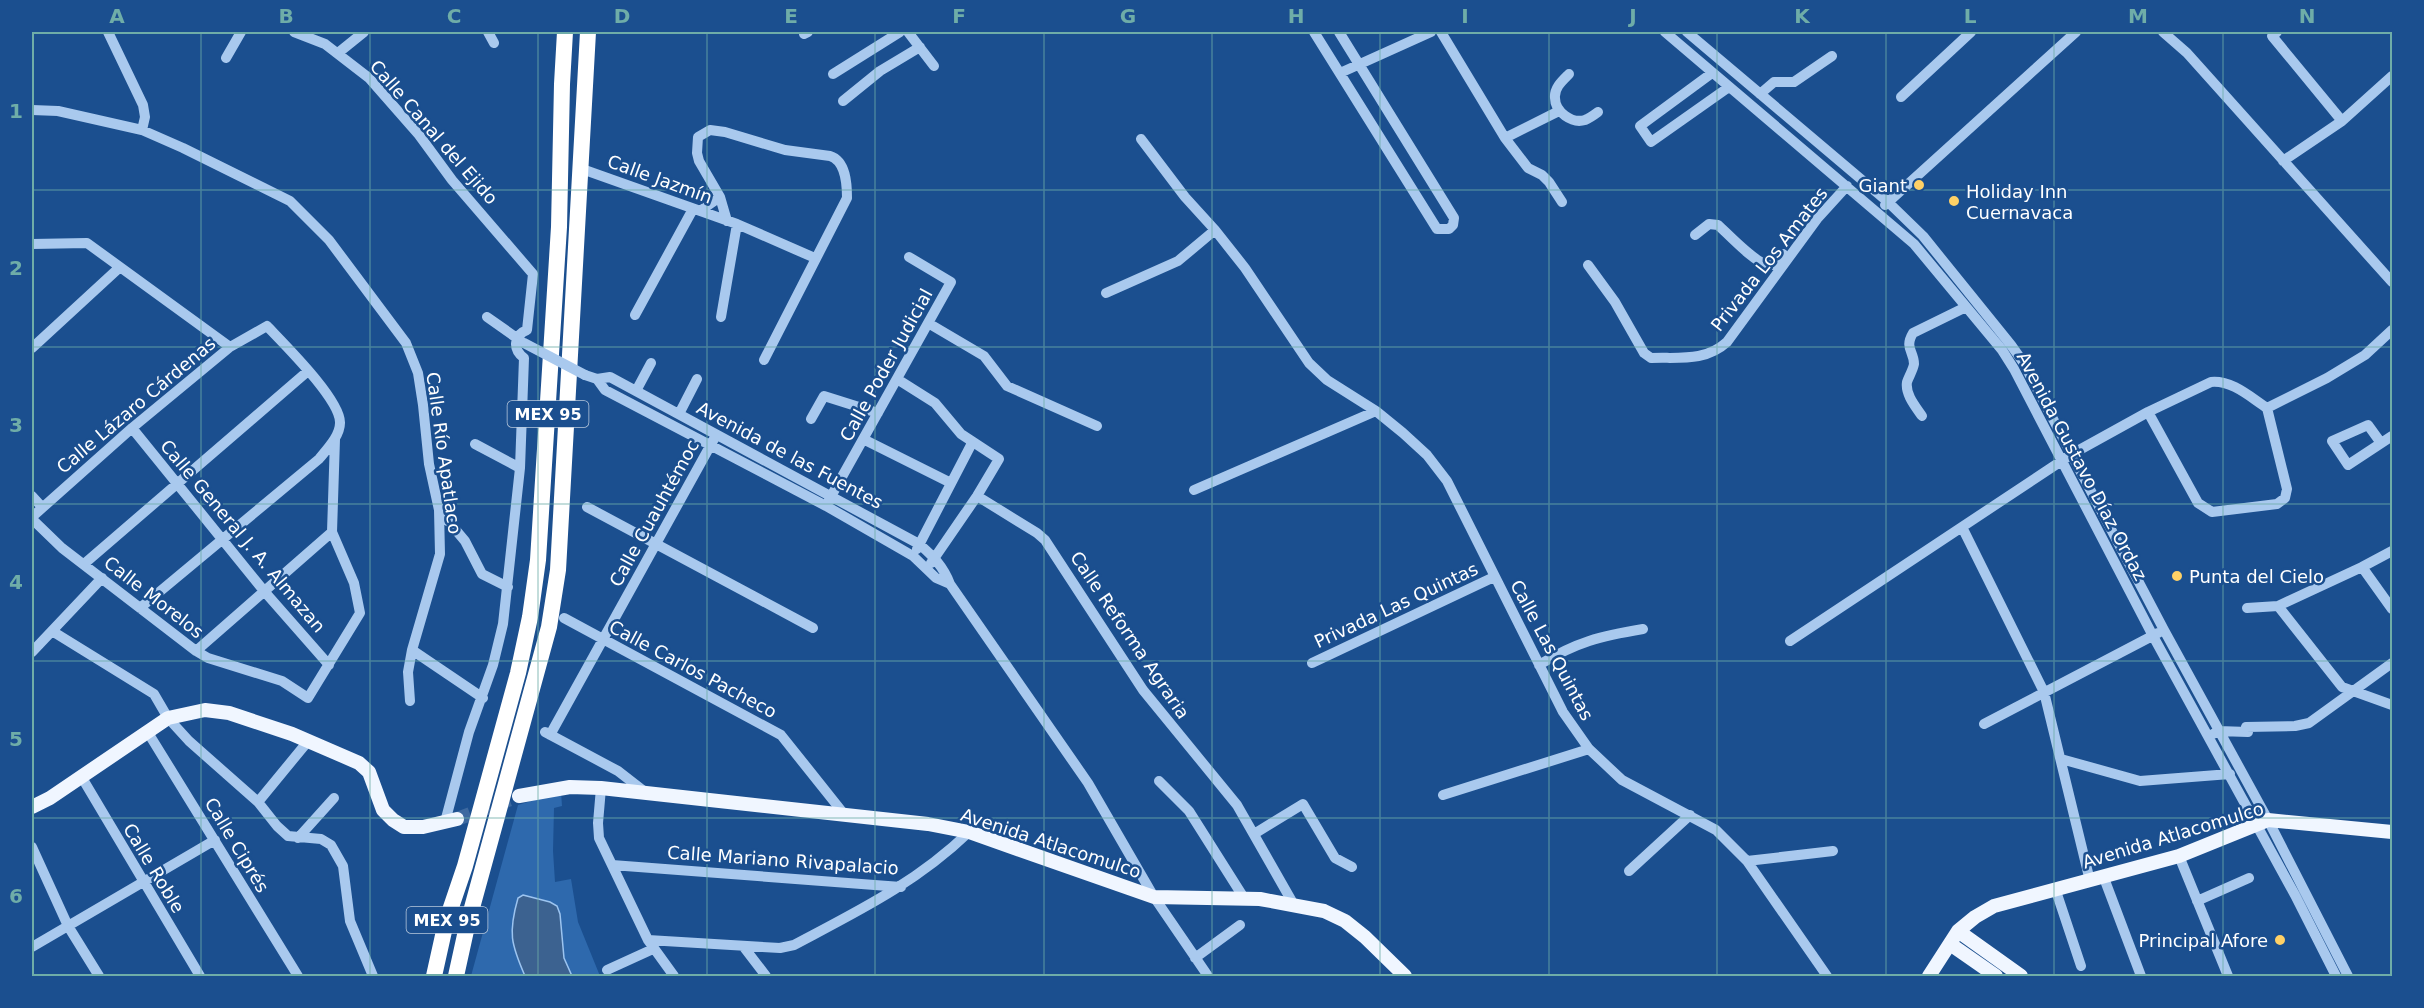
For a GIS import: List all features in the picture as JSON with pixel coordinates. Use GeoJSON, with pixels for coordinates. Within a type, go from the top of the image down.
{"type":"FeatureCollection","features":[{"type":"Feature","properties":{"kind":"highway","name":"MEX 95"},"geometry":{"type":"LineString","coordinates":[[434,976],[446,922],[465,866],[518,673],[530,617],[538,560],[559,227],[565,32]]}},
{"type":"Feature","properties":{"kind":"highway","name":"MEX 95"},"geometry":{"type":"LineString","coordinates":[[456,976],[467,926],[549,627],[558,570],[588,32]]}},
{"type":"Feature","properties":{"kind":"main road"},"geometry":{"type":"LineString","coordinates":[[32,807],[50,798],[168,718],[205,710],[229,713],[309,740],[359,762],[369,772],[383,810],[404,827],[423,827],[451,820]]}},
{"type":"Feature","properties":{"kind":"main road","name":"Avenida Atlacomulco"},"geometry":{"type":"LineString","coordinates":[[519,796],[570,787],[602,788],[928,824],[969,832],[1154,897],[1244,898],[1324,911],[1345,921],[1365,937],[1405,976]]}},
{"type":"Feature","properties":{"kind":"main road","name":"Avenida Atlacomulco"},"geometry":{"type":"LineString","coordinates":[[1929,976],[1958,932],[1994,906],[2179,856],[2262,822],[2392,832]]}},
{"type":"Feature","properties":{"kind":"main road"},"geometry":{"type":"LineString","coordinates":[[1958,932],[2021,976]]}},
{"type":"Feature","properties":{"kind":"main road"},"geometry":{"type":"LineString","coordinates":[[1950,944],[1996,976]]}},
{"type":"Feature","properties":{"kind":"street"},"geometry":{"type":"LineString","coordinates":[[108,32],[143,105],[145,117],[142,130]]}},
{"type":"Feature","properties":{"kind":"street"},"geometry":{"type":"LineString","coordinates":[[226,58],[242,32]]}},
{"type":"Feature","properties":{"kind":"street","name":"Calle Canal del Ejido"},"geometry":{"type":"LineString","coordinates":[[294,32],[325,44],[369,78],[533,274],[527,330],[520,333],[520,341]]}},
{"type":"Feature","properties":{"kind":"street"},"geometry":{"type":"LineString","coordinates":[[338,53],[364,32]]}},
{"type":"Feature","properties":{"kind":"street"},"geometry":{"type":"LineString","coordinates":[[488,32],[494,43]]}},
{"type":"Feature","properties":{"kind":"street"},"geometry":{"type":"LineString","coordinates":[[833,74],[900,32]]}},
{"type":"Feature","properties":{"kind":"street"},"geometry":{"type":"LineString","coordinates":[[908,32],[934,66]]}},
{"type":"Feature","properties":{"kind":"street"},"geometry":{"type":"LineString","coordinates":[[1314,32],[1437,229],[1449,229],[1453,225],[1454,218],[1339,32]]}},
{"type":"Feature","properties":{"kind":"street"},"geometry":{"type":"LineString","coordinates":[[1340,73],[1431,32]]}},
{"type":"Feature","properties":{"kind":"street"},"geometry":{"type":"LineString","coordinates":[[1441,32],[1505,138],[1528,168],[1549,182],[1562,202]]}},
{"type":"Feature","properties":{"kind":"street","name":"Avenida Gustavo Díaz Ordaz"},"geometry":{"type":"LineString","coordinates":[[1665,32],[1914,244],[2001,331],[2023,362],[2153,636],[2207,736],[2262,822],[2348,976]]}},
{"type":"Feature","properties":{"kind":"street","name":"Avenida Gustavo Díaz Ordaz"},"geometry":{"type":"LineString","coordinates":[[1686,32],[1888,202],[1923,236],[1966,307],[2002,350],[2067,457],[2164,630],[2218,732],[2336,976]]}},
{"type":"Feature","properties":{"kind":"street"},"geometry":{"type":"LineString","coordinates":[[1901,97],[1971,32]]}},
{"type":"Feature","properties":{"kind":"street"},"geometry":{"type":"LineString","coordinates":[[1878,212],[2076,32]]}},
{"type":"Feature","properties":{"kind":"street"},"geometry":{"type":"LineString","coordinates":[[2163,32],[2187,53],[2392,282]]}},
{"type":"Feature","properties":{"kind":"street"},"geometry":{"type":"LineString","coordinates":[[2277,32],[2272,36],[2342,121]]}},
{"type":"Feature","properties":{"kind":"street"},"geometry":{"type":"LineString","coordinates":[[843,100],[880,71],[920,47]]}},
{"type":"Feature","properties":{"kind":"street"},"geometry":{"type":"LineString","coordinates":[[1760,94],[1774,82],[1784,84],[1794,82],[1832,56]]}},
{"type":"Feature","properties":{"kind":"street"},"geometry":{"type":"LineString","coordinates":[[1712,73],[1640,126],[1651,142],[1729,87]]}},
{"type":"Feature","properties":{"kind":"street"},"geometry":{"type":"LineString","coordinates":[[1569,74],[1558,85],[1555,98],[1559,111],[1569,119],[1584,121],[1598,112]]}},
{"type":"Feature","properties":{"kind":"street"},"geometry":{"type":"LineString","coordinates":[[2283,161],[2342,121],[2392,76]]}},
{"type":"Feature","properties":{"kind":"street","name":"Calle Río Apatlaco"},"geometry":{"type":"LineString","coordinates":[[32,110],[58,111],[142,130],[290,201],[329,240],[406,343],[418,373],[429,464],[439,510],[440,554],[412,650],[408,672],[410,701]]}},
{"type":"Feature","properties":{"kind":"street"},"geometry":{"type":"LineString","coordinates":[[1505,138],[1559,111]]}},
{"type":"Feature","properties":{"kind":"street"},"geometry":{"type":"LineString","coordinates":[[721,317],[732,223],[697,153],[698,137],[710,130],[725,132],[784,150],[837,158],[847,183],[847,198],[764,360]]}},
{"type":"Feature","properties":{"kind":"street"},"geometry":{"type":"LineString","coordinates":[[1797,144],[1807,133]]}},
{"type":"Feature","properties":{"kind":"street"},"geometry":{"type":"LineString","coordinates":[[1141,139],[1185,197],[1245,267],[1295,345],[1310,363],[1327,380],[1377,411]]}},
{"type":"Feature","properties":{"kind":"street"},"geometry":{"type":"LineString","coordinates":[[1389,150],[1407,140]]}},
{"type":"Feature","properties":{"kind":"street","name":"Calle Jazmín"},"geometry":{"type":"LineString","coordinates":[[582,169],[732,223],[815,258]]}},
{"type":"Feature","properties":{"kind":"street","name":"Privada Los Amates"},"geometry":{"type":"LineString","coordinates":[[1588,265],[1615,302],[1644,353],[1651,358],[1705,357],[1716,352],[1727,342],[1816,219],[1847,186]]}},
{"type":"Feature","properties":{"kind":"street"},"geometry":{"type":"LineString","coordinates":[[635,315],[697,210],[720,197]]}},
{"type":"Feature","properties":{"kind":"street"},"geometry":{"type":"LineString","coordinates":[[1695,236],[1709,224],[1718,225],[1760,261],[1769,265],[1775,264],[1786,250],[1790,254]]}},
{"type":"Feature","properties":{"kind":"street"},"geometry":{"type":"LineString","coordinates":[[1106,293],[1178,261],[1215,230]]}},
{"type":"Feature","properties":{"kind":"street"},"geometry":{"type":"LineString","coordinates":[[32,244],[87,243],[230,347]]}},
{"type":"Feature","properties":{"kind":"street","name":"Calle Poder Judicial"},"geometry":{"type":"LineString","coordinates":[[829,501],[951,282],[909,257]]}},
{"type":"Feature","properties":{"kind":"street"},"geometry":{"type":"LineString","coordinates":[[32,348],[120,267]]}},
{"type":"Feature","properties":{"kind":"street"},"geometry":{"type":"LineString","coordinates":[[1922,416],[1911,399],[1907,384],[1914,363],[1908,347],[1910,339],[1913,333],[1966,307]]}},
{"type":"Feature","properties":{"kind":"street","name":"Avenida de las Fuentes"},"geometry":{"type":"LineString","coordinates":[[487,316],[520,341],[585,375],[597,379],[610,377],[717,434],[829,501],[913,556],[936,578],[950,584]]}},
{"type":"Feature","properties":{"kind":"street"},"geometry":{"type":"LineString","coordinates":[[928,323],[984,356],[1007,386],[1097,426]]}},
{"type":"Feature","properties":{"kind":"street","name":"Calle Lázaro Cárdenas"},"geometry":{"type":"LineString","coordinates":[[32,518],[132,428],[230,347],[267,326]]}},
{"type":"Feature","properties":{"kind":"street","name":"Calle Morelos"},"geometry":{"type":"LineString","coordinates":[[32,518],[62,548],[196,651],[208,658],[282,681],[308,698],[360,613],[354,583],[332,532],[335,439],[340,424],[338,410],[308,371],[267,326]]}},
{"type":"Feature","properties":{"kind":"street"},"geometry":{"type":"LineString","coordinates":[[2267,408],[2327,378],[2365,355],[2392,330]]}},
{"type":"Feature","properties":{"kind":"street"},"geometry":{"type":"LineString","coordinates":[[451,820],[469,732],[483,698],[503,624],[520,468],[524,358],[518,354],[516,348],[520,341]]}},
{"type":"Feature","properties":{"kind":"street"},"geometry":{"type":"LineString","coordinates":[[636,391],[651,363]]}},
{"type":"Feature","properties":{"kind":"street"},"geometry":{"type":"LineString","coordinates":[[84,564],[308,371]]}},
{"type":"Feature","properties":{"kind":"street","name":"Avenida de las Fuentes"},"geometry":{"type":"LineString","coordinates":[[597,379],[605,390],[711,444],[919,544],[936,559],[945,570],[950,584],[1088,783],[1154,897],[1208,976]]}},
{"type":"Feature","properties":{"kind":"street"},"geometry":{"type":"LineString","coordinates":[[897,379],[935,403],[948,421],[972,442],[999,459],[936,559],[926,567]]}},
{"type":"Feature","properties":{"kind":"street"},"geometry":{"type":"LineString","coordinates":[[679,414],[697,380]]}},
{"type":"Feature","properties":{"kind":"street"},"geometry":{"type":"LineString","coordinates":[[1790,642],[2067,457],[2148,412],[2211,382],[2220,381],[2231,385],[2267,408],[2287,489],[2285,498],[2277,504],[2212,512],[2198,503],[2148,412]]}},
{"type":"Feature","properties":{"kind":"street"},"geometry":{"type":"LineString","coordinates":[[811,419],[824,396],[878,413]]}},
{"type":"Feature","properties":{"kind":"street"},"geometry":{"type":"LineString","coordinates":[[1194,490],[1377,411]]}},
{"type":"Feature","properties":{"kind":"street","name":"Calle Las Quintas"},"geometry":{"type":"LineString","coordinates":[[1377,411],[1427,456],[1447,481],[1563,712],[1589,749],[1622,780],[1716,830],[1747,861],[1827,976]]}},
{"type":"Feature","properties":{"kind":"street","name":"Calle General J. A. Almazan"},"geometry":{"type":"LineString","coordinates":[[132,428],[264,591],[329,665]]}},
{"type":"Feature","properties":{"kind":"street","name":"Calle Cuauhtémoc"},"geometry":{"type":"LineString","coordinates":[[645,792],[618,771],[547,733],[603,640],[717,434]]}},
{"type":"Feature","properties":{"kind":"street"},"geometry":{"type":"LineString","coordinates":[[2381,443],[2392,436]]}},
{"type":"Feature","properties":{"kind":"street"},"geometry":{"type":"LineString","coordinates":[[140,608],[319,459],[335,439]]}},
{"type":"Feature","properties":{"kind":"street"},"geometry":{"type":"LineString","coordinates":[[863,439],[951,483]]}},
{"type":"Feature","properties":{"kind":"street"},"geometry":{"type":"LineString","coordinates":[[913,556],[972,442]]}},
{"type":"Feature","properties":{"kind":"street"},"geometry":{"type":"LineString","coordinates":[[475,444],[520,468]]}},
{"type":"Feature","properties":{"kind":"street"},"geometry":{"type":"LineString","coordinates":[[32,496],[42,507]]}},
{"type":"Feature","properties":{"kind":"street","name":"Calle Reforma Agraria"},"geometry":{"type":"LineString","coordinates":[[977,496],[1045,540],[1143,690],[1237,805],[1294,905]]}},
{"type":"Feature","properties":{"kind":"street"},"geometry":{"type":"LineString","coordinates":[[587,507],[813,628]]}},
{"type":"Feature","properties":{"kind":"street"},"geometry":{"type":"LineString","coordinates":[[439,510],[465,541],[486,578],[508,587]]}},
{"type":"Feature","properties":{"kind":"street"},"geometry":{"type":"LineString","coordinates":[[1962,527],[2044,692],[2090,881]]}},
{"type":"Feature","properties":{"kind":"street"},"geometry":{"type":"LineString","coordinates":[[196,651],[332,532]]}},
{"type":"Feature","properties":{"kind":"street"},"geometry":{"type":"LineString","coordinates":[[2247,608],[2278,606],[2392,551]]}},
{"type":"Feature","properties":{"kind":"street"},"geometry":{"type":"LineString","coordinates":[[2362,567],[2392,609]]}},
{"type":"Feature","properties":{"kind":"street","name":"Privada Las Quintas"},"geometry":{"type":"LineString","coordinates":[[1312,663],[1494,577]]}},
{"type":"Feature","properties":{"kind":"street"},"geometry":{"type":"LineString","coordinates":[[32,652],[102,578]]}},
{"type":"Feature","properties":{"kind":"street"},"geometry":{"type":"LineString","coordinates":[[2278,606],[2342,687],[2392,705]]}},
{"type":"Feature","properties":{"kind":"street","name":"Calle Carlos Pacheco"},"geometry":{"type":"LineString","coordinates":[[564,618],[781,735],[844,814]]}},
{"type":"Feature","properties":{"kind":"street"},"geometry":{"type":"LineString","coordinates":[[1539,665],[1564,650],[1598,636],[1642,628]]}},
{"type":"Feature","properties":{"kind":"street"},"geometry":{"type":"LineString","coordinates":[[1984,724],[2164,630]]}},
{"type":"Feature","properties":{"kind":"street"},"geometry":{"type":"LineString","coordinates":[[52,631],[154,694],[168,718],[189,741],[258,801],[276,826],[288,836],[321,839],[331,845],[343,866],[350,921],[374,976]]}},
{"type":"Feature","properties":{"kind":"street"},"geometry":{"type":"LineString","coordinates":[[412,650],[483,698]]}},
{"type":"Feature","properties":{"kind":"street"},"geometry":{"type":"LineString","coordinates":[[2207,736],[2218,732],[2248,732],[2246,727],[2295,726],[2309,723],[2392,663]]}},
{"type":"Feature","properties":{"kind":"street","name":"Calle Ciprés"},"geometry":{"type":"LineString","coordinates":[[147,731],[215,840],[293,975]]}},
{"type":"Feature","properties":{"kind":"street"},"geometry":{"type":"LineString","coordinates":[[258,801],[309,740]]}},
{"type":"Feature","properties":{"kind":"street"},"geometry":{"type":"LineString","coordinates":[[1443,795],[1589,749]]}},
{"type":"Feature","properties":{"kind":"street"},"geometry":{"type":"LineString","coordinates":[[2061,759],[2140,781],[2230,774]]}},
{"type":"Feature","properties":{"kind":"street","name":"Calle Roble"},"geometry":{"type":"LineString","coordinates":[[81,776],[200,976]]}},
{"type":"Feature","properties":{"kind":"street"},"geometry":{"type":"LineString","coordinates":[[1159,781],[1189,811],[1244,898]]}},
{"type":"Feature","properties":{"kind":"street"},"geometry":{"type":"LineString","coordinates":[[602,788],[598,823],[599,838],[651,944],[675,976]]}},
{"type":"Feature","properties":{"kind":"street"},"geometry":{"type":"LineString","coordinates":[[298,838],[333,798]]}},
{"type":"Feature","properties":{"kind":"street"},"geometry":{"type":"LineString","coordinates":[[1254,834],[1303,804],[1335,858],[1352,867]]}},
{"type":"Feature","properties":{"kind":"street"},"geometry":{"type":"LineString","coordinates":[[1629,871],[1690,815]]}},
{"type":"Feature","properties":{"kind":"street","name":"Calle Mariano Rivapalacio"},"geometry":{"type":"LineString","coordinates":[[612,865],[901,887],[948,852],[969,832]]}},
{"type":"Feature","properties":{"kind":"street"},"geometry":{"type":"LineString","coordinates":[[32,947],[215,840]]}},
{"type":"Feature","properties":{"kind":"street"},"geometry":{"type":"LineString","coordinates":[[32,847],[68,926],[99,976]]}},
{"type":"Feature","properties":{"kind":"street"},"geometry":{"type":"LineString","coordinates":[[1747,861],[1833,850]]}},
{"type":"Feature","properties":{"kind":"street"},"geometry":{"type":"LineString","coordinates":[[2179,856],[2228,976]]}},
{"type":"Feature","properties":{"kind":"street"},"geometry":{"type":"LineString","coordinates":[[2104,878],[2141,976]]}},
{"type":"Feature","properties":{"kind":"street"},"geometry":{"type":"LineString","coordinates":[[2197,901],[2249,878]]}},
{"type":"Feature","properties":{"kind":"street"},"geometry":{"type":"LineString","coordinates":[[607,970],[651,944],[780,948],[794,945],[901,887]]}},
{"type":"Feature","properties":{"kind":"street"},"geometry":{"type":"LineString","coordinates":[[2055,888],[2081,966]]}},
{"type":"Feature","properties":{"kind":"street"},"geometry":{"type":"LineString","coordinates":[[1195,958],[1240,925]]}},
{"type":"Feature","properties":{"kind":"street"},"geometry":{"type":"LineString","coordinates":[[743,946],[766,976]]}},
{"type":"Feature","properties":{"kind":"shaded area"},"geometry":{"type":"Polygon","coordinates":[[[561,792],[562,806],[554,808],[555,882],[571,879],[578,922],[600,976],[471,976],[518,805],[561,792]]]}},
{"type":"Feature","properties":{"kind":"shaded area"},"geometry":{"type":"Polygon","coordinates":[[[523,895],[557,906],[560,914],[564,958],[572,976],[525,976],[512,938],[518,898],[523,895]]]}},
{"type":"Feature","properties":{"kind":"tunnel"},"geometry":{"type":"LineString","coordinates":[[457,819],[519,796]]}},
{"type":"Feature","properties":{"kind":"place","name":"Giant"},"geometry":{"type":"Point","coordinates":[1919,185]}},
{"type":"Feature","properties":{"kind":"place","name":"Holiday Inn Cuernavaca"},"geometry":{"type":"Point","coordinates":[1954,201]}},
{"type":"Feature","properties":{"kind":"place","name":"Punta del Cielo"},"geometry":{"type":"Point","coordinates":[2177,576]}},
{"type":"Feature","properties":{"kind":"place","name":"Principal Afore"},"geometry":{"type":"Point","coordinates":[2280,940]}}]}
